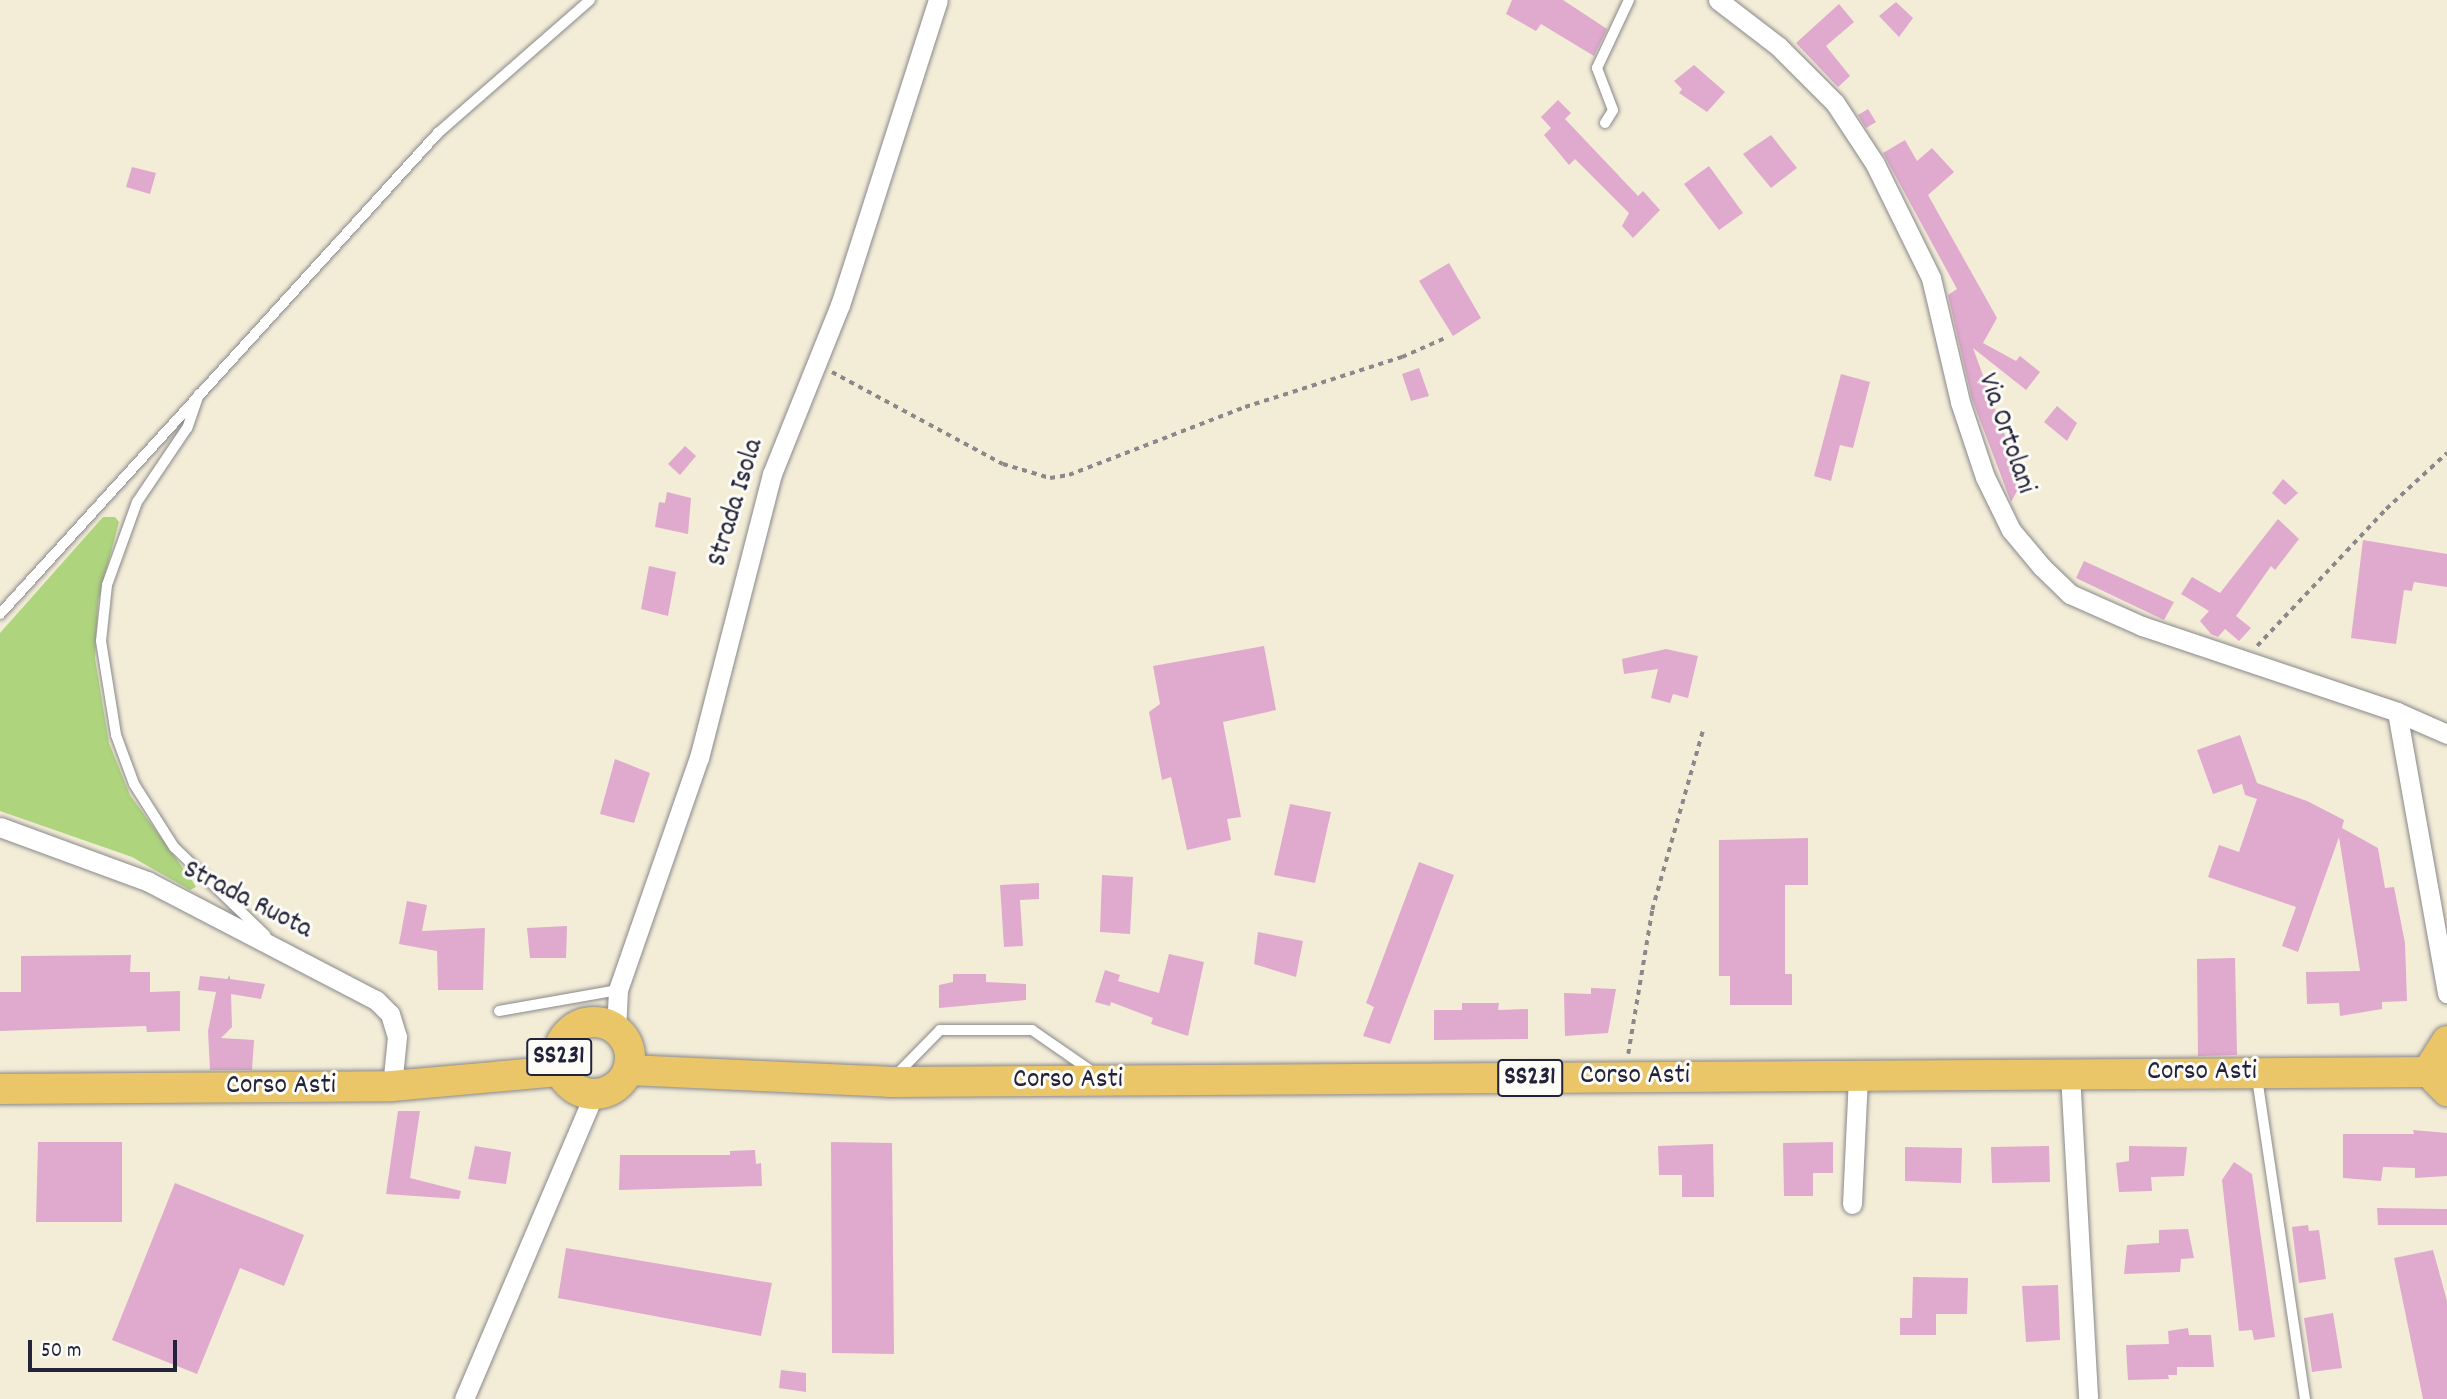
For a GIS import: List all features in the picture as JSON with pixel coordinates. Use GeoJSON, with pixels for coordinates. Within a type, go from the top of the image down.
{"type":"FeatureCollection","features":[{"type":"Feature","properties":{"kind":"main road","name":"SS231"},"geometry":{"type":"LineString","coordinates":[[594,1022],[616,1030],[628,1048],[628,1070],[615,1087],[594,1094],[574,1087],[561,1071],[560,1048],[573,1029],[594,1022]]}},
{"type":"Feature","properties":{"kind":"main road","name":"SS231"},"geometry":{"type":"LineString","coordinates":[[2440,1081],[2435,1054],[2447,1041]]}},
{"type":"Feature","properties":{"kind":"main road","name":"Corso Asti"},"geometry":{"type":"LineString","coordinates":[[628,1070],[889,1082],[2256,1073],[2440,1081]]}},
{"type":"Feature","properties":{"kind":"main road","name":"Corso Asti"},"geometry":{"type":"LineString","coordinates":[[0,1089],[392,1086],[561,1071]]}},
{"type":"Feature","properties":{"kind":"street","name":"Strada Isola"},"geometry":{"type":"LineString","coordinates":[[616,1030],[618,990],[699,758],[772,474],[840,305],[938,0]]}},
{"type":"Feature","properties":{"kind":"street","name":"Via Ortolani"},"geometry":{"type":"LineString","coordinates":[[1718,0],[1779,46],[1835,103],[1875,164],[1931,278],[1960,402],[1986,477],[2011,530],[2070,594],[2142,626],[2242,662],[2397,712],[2447,734]]}},
{"type":"Feature","properties":{"kind":"street"},"geometry":{"type":"LineString","coordinates":[[2397,712],[2447,994]]}},
{"type":"Feature","properties":{"kind":"street","name":"Strada Ruota"},"geometry":{"type":"LineString","coordinates":[[0,827],[147,881],[376,1000],[390,1014],[397,1037],[392,1086]]}},
{"type":"Feature","properties":{"kind":"street"},"geometry":{"type":"LineString","coordinates":[[2070,1074],[2088,1398]]}},
{"type":"Feature","properties":{"kind":"street"},"geometry":{"type":"LineString","coordinates":[[1852,1204],[1858,1076]]}},
{"type":"Feature","properties":{"kind":"street"},"geometry":{"type":"LineString","coordinates":[[464,1399],[594,1094]]}},
{"type":"Feature","properties":{"kind":"lane"},"geometry":{"type":"LineString","coordinates":[[0,614],[201,389],[438,133],[590,0]]}},
{"type":"Feature","properties":{"kind":"lane"},"geometry":{"type":"LineString","coordinates":[[1605,123],[1613,110],[1597,68],[1629,0]]}},
{"type":"Feature","properties":{"kind":"lane"},"geometry":{"type":"LineString","coordinates":[[201,389],[187,428],[137,502],[107,586],[101,641],[109,700],[134,784],[174,847],[284,951]]}},
{"type":"Feature","properties":{"kind":"lane"},"geometry":{"type":"LineString","coordinates":[[499,1011],[618,990]]}},
{"type":"Feature","properties":{"kind":"lane"},"geometry":{"type":"LineString","coordinates":[[889,1082],[940,1030],[1032,1030],[1106,1081]]}},
{"type":"Feature","properties":{"kind":"lane"},"geometry":{"type":"LineString","coordinates":[[2256,1073],[2305,1399]]}},
{"type":"Feature","properties":{"kind":"path"},"geometry":{"type":"LineString","coordinates":[[816,363],[1003,464],[1050,478],[1069,475],[1245,407],[1402,357],[1445,338]]}},
{"type":"Feature","properties":{"kind":"path"},"geometry":{"type":"LineString","coordinates":[[2242,662],[2386,509],[2447,453]]}},
{"type":"Feature","properties":{"kind":"path"},"geometry":{"type":"LineString","coordinates":[[1630,1077],[1627,1040],[1651,910],[1703,730]]}},
{"type":"Feature","properties":{"kind":"green space"},"geometry":{"type":"Polygon","coordinates":[[[103,517],[115,517],[119,522],[98,602],[95,658],[109,743],[130,795],[196,887],[190,890],[132,857],[0,811],[0,633],[103,517]]]}},
{"type":"Feature","properties":{"kind":"building"},"geometry":{"type":"Polygon","coordinates":[[[1512,0],[1563,0],[1607,29],[1594,56],[1541,24],[1536,31],[1506,14],[1512,0]]]}},
{"type":"Feature","properties":{"kind":"building"},"geometry":{"type":"Polygon","coordinates":[[[1896,2],[1913,18],[1899,37],[1879,16],[1896,2]]]}},
{"type":"Feature","properties":{"kind":"building"},"geometry":{"type":"Polygon","coordinates":[[[1839,4],[1854,22],[1826,46],[1850,76],[1838,87],[1796,43],[1839,4]]]}},
{"type":"Feature","properties":{"kind":"building"},"geometry":{"type":"Polygon","coordinates":[[[1694,65],[1725,92],[1707,112],[1679,93],[1682,89],[1674,81],[1694,65]]]}},
{"type":"Feature","properties":{"kind":"building"},"geometry":{"type":"Polygon","coordinates":[[[1558,100],[1571,113],[1565,119],[1638,196],[1643,191],[1660,210],[1633,238],[1622,226],[1629,213],[1575,159],[1569,165],[1544,135],[1551,128],[1541,117],[1558,100]]]}},
{"type":"Feature","properties":{"kind":"building"},"geometry":{"type":"Polygon","coordinates":[[[1868,109],[1876,122],[1866,128],[1858,115],[1868,109]]]}},
{"type":"Feature","properties":{"kind":"building"},"geometry":{"type":"Polygon","coordinates":[[[1771,135],[1797,168],[1771,188],[1743,154],[1771,135]]]}},
{"type":"Feature","properties":{"kind":"building"},"geometry":{"type":"Polygon","coordinates":[[[1905,140],[1917,161],[1932,148],[1954,172],[1928,195],[1997,318],[1983,343],[2016,361],[2020,356],[2040,372],[2026,390],[1973,348],[2022,482],[2011,502],[1972,399],[1948,295],[1957,289],[1883,153],[1905,140]]]}},
{"type":"Feature","properties":{"kind":"building"},"geometry":{"type":"Polygon","coordinates":[[[1709,166],[1743,213],[1719,230],[1684,184],[1709,166]]]}},
{"type":"Feature","properties":{"kind":"building"},"geometry":{"type":"Polygon","coordinates":[[[132,167],[156,173],[150,194],[126,187],[132,167]]]}},
{"type":"Feature","properties":{"kind":"building"},"geometry":{"type":"Polygon","coordinates":[[[1449,263],[1481,318],[1453,336],[1419,281],[1449,263]]]}},
{"type":"Feature","properties":{"kind":"building"},"geometry":{"type":"Polygon","coordinates":[[[1419,368],[1429,396],[1411,401],[1402,374],[1419,368]]]}},
{"type":"Feature","properties":{"kind":"building"},"geometry":{"type":"Polygon","coordinates":[[[1841,374],[1870,382],[1853,448],[1840,445],[1831,481],[1814,476],[1841,374]]]}},
{"type":"Feature","properties":{"kind":"building"},"geometry":{"type":"Polygon","coordinates":[[[2057,406],[2077,423],[2067,441],[2044,422],[2057,406]]]}},
{"type":"Feature","properties":{"kind":"building"},"geometry":{"type":"Polygon","coordinates":[[[685,446],[696,456],[680,475],[668,464],[685,446]]]}},
{"type":"Feature","properties":{"kind":"building"},"geometry":{"type":"Polygon","coordinates":[[[2283,479],[2298,493],[2285,505],[2272,493],[2283,479]]]}},
{"type":"Feature","properties":{"kind":"building"},"geometry":{"type":"Polygon","coordinates":[[[667,492],[691,498],[688,534],[655,527],[659,502],[665,503],[667,492]]]}},
{"type":"Feature","properties":{"kind":"building"},"geometry":{"type":"Polygon","coordinates":[[[2278,519],[2299,539],[2275,570],[2271,566],[2236,616],[2251,628],[2239,641],[2225,629],[2218,637],[2211,634],[2200,621],[2209,611],[2181,594],[2192,577],[2220,593],[2278,519]]]}},
{"type":"Feature","properties":{"kind":"building"},"geometry":{"type":"Polygon","coordinates":[[[2363,540],[2447,554],[2447,587],[2414,582],[2412,591],[2404,590],[2396,644],[2351,638],[2363,540]]]}},
{"type":"Feature","properties":{"kind":"building"},"geometry":{"type":"Polygon","coordinates":[[[2084,561],[2174,602],[2164,620],[2076,578],[2084,561]]]}},
{"type":"Feature","properties":{"kind":"building"},"geometry":{"type":"Polygon","coordinates":[[[649,566],[676,572],[668,616],[641,609],[649,566]]]}},
{"type":"Feature","properties":{"kind":"building"},"geometry":{"type":"Polygon","coordinates":[[[1264,646],[1276,710],[1223,722],[1241,817],[1227,819],[1231,840],[1187,850],[1171,777],[1162,780],[1149,712],[1160,704],[1153,666],[1264,646]]]}},
{"type":"Feature","properties":{"kind":"building"},"geometry":{"type":"Polygon","coordinates":[[[1666,649],[1698,656],[1688,698],[1673,694],[1670,703],[1651,698],[1658,669],[1624,674],[1622,659],[1666,649]]]}},
{"type":"Feature","properties":{"kind":"building"},"geometry":{"type":"Polygon","coordinates":[[[2240,735],[2257,783],[2307,801],[2344,820],[2342,828],[2378,848],[2385,888],[2394,887],[2405,943],[2407,1001],[2382,1002],[2382,1009],[2340,1016],[2339,1003],[2307,1004],[2306,972],[2360,971],[2339,837],[2298,952],[2282,946],[2296,907],[2208,877],[2219,845],[2239,852],[2257,799],[2245,795],[2242,784],[2213,794],[2197,750],[2240,735]]]}},
{"type":"Feature","properties":{"kind":"building"},"geometry":{"type":"Polygon","coordinates":[[[615,759],[650,773],[634,823],[600,814],[615,759]]]}},
{"type":"Feature","properties":{"kind":"building"},"geometry":{"type":"Polygon","coordinates":[[[1290,804],[1331,812],[1315,883],[1274,875],[1290,804]]]}},
{"type":"Feature","properties":{"kind":"building"},"geometry":{"type":"Polygon","coordinates":[[[1808,838],[1808,885],[1785,885],[1785,974],[1792,974],[1792,1005],[1730,1005],[1730,976],[1719,976],[1719,840],[1808,838]]]}},
{"type":"Feature","properties":{"kind":"building"},"geometry":{"type":"Polygon","coordinates":[[[1419,862],[1454,875],[1390,1044],[1363,1036],[1374,1007],[1366,1003],[1419,862]]]}},
{"type":"Feature","properties":{"kind":"building"},"geometry":{"type":"Polygon","coordinates":[[[1102,875],[1133,877],[1130,934],[1100,932],[1102,875]]]}},
{"type":"Feature","properties":{"kind":"building"},"geometry":{"type":"Polygon","coordinates":[[[1039,883],[1039,899],[1020,900],[1023,946],[1004,947],[1000,885],[1039,883]]]}},
{"type":"Feature","properties":{"kind":"building"},"geometry":{"type":"Polygon","coordinates":[[[407,901],[427,905],[422,931],[485,928],[483,990],[438,990],[437,951],[399,944],[407,901]]]}},
{"type":"Feature","properties":{"kind":"building"},"geometry":{"type":"Polygon","coordinates":[[[567,926],[566,958],[530,958],[527,928],[567,926]]]}},
{"type":"Feature","properties":{"kind":"building"},"geometry":{"type":"Polygon","coordinates":[[[1258,932],[1303,941],[1296,977],[1254,964],[1258,932]]]}},
{"type":"Feature","properties":{"kind":"building"},"geometry":{"type":"Polygon","coordinates":[[[1169,954],[1204,962],[1188,1036],[1151,1024],[1153,1018],[1111,1002],[1110,1006],[1095,1002],[1105,970],[1120,975],[1118,981],[1159,993],[1169,954]]]}},
{"type":"Feature","properties":{"kind":"building"},"geometry":{"type":"Polygon","coordinates":[[[131,955],[130,972],[150,972],[150,992],[180,991],[180,1031],[147,1032],[146,1026],[0,1031],[0,992],[21,992],[21,956],[131,955]]]}},
{"type":"Feature","properties":{"kind":"building"},"geometry":{"type":"Polygon","coordinates":[[[2235,958],[2237,1055],[2198,1056],[2197,959],[2235,958]]]}},
{"type":"Feature","properties":{"kind":"building"},"geometry":{"type":"Polygon","coordinates":[[[953,974],[986,974],[986,982],[1026,984],[1026,1000],[939,1008],[939,985],[953,982],[953,974]]]}},
{"type":"Feature","properties":{"kind":"building"},"geometry":{"type":"Polygon","coordinates":[[[230,975],[230,979],[265,984],[261,999],[231,994],[232,1027],[221,1038],[254,1040],[252,1070],[210,1070],[208,1031],[216,992],[198,990],[200,976],[227,979],[230,975]]]}},
{"type":"Feature","properties":{"kind":"building"},"geometry":{"type":"Polygon","coordinates":[[[1591,988],[1616,989],[1608,1033],[1565,1036],[1564,993],[1591,994],[1591,988]]]}},
{"type":"Feature","properties":{"kind":"building"},"geometry":{"type":"Polygon","coordinates":[[[1462,1003],[1499,1003],[1498,1010],[1528,1009],[1528,1039],[1434,1040],[1434,1010],[1462,1010],[1462,1003]]]}},
{"type":"Feature","properties":{"kind":"building"},"geometry":{"type":"Polygon","coordinates":[[[398,1111],[420,1111],[410,1178],[461,1191],[459,1199],[386,1194],[398,1111]]]}},
{"type":"Feature","properties":{"kind":"building"},"geometry":{"type":"Polygon","coordinates":[[[2413,1130],[2447,1133],[2447,1176],[2415,1178],[2415,1168],[2383,1167],[2381,1181],[2343,1178],[2343,1134],[2414,1134],[2413,1130]]]}},
{"type":"Feature","properties":{"kind":"building"},"geometry":{"type":"Polygon","coordinates":[[[38,1142],[122,1142],[122,1222],[36,1222],[38,1142]]]}},
{"type":"Feature","properties":{"kind":"building"},"geometry":{"type":"Polygon","coordinates":[[[831,1142],[892,1143],[894,1354],[832,1353],[831,1142]]]}},
{"type":"Feature","properties":{"kind":"building"},"geometry":{"type":"Polygon","coordinates":[[[1833,1142],[1833,1173],[1813,1173],[1813,1196],[1784,1196],[1783,1143],[1833,1142]]]}},
{"type":"Feature","properties":{"kind":"building"},"geometry":{"type":"Polygon","coordinates":[[[1713,1144],[1714,1197],[1682,1197],[1682,1175],[1659,1175],[1658,1146],[1713,1144]]]}},
{"type":"Feature","properties":{"kind":"building"},"geometry":{"type":"Polygon","coordinates":[[[475,1146],[511,1152],[506,1184],[468,1179],[475,1146]]]}},
{"type":"Feature","properties":{"kind":"building"},"geometry":{"type":"Polygon","coordinates":[[[2049,1146],[2050,1182],[1992,1183],[1991,1147],[2049,1146]]]}},
{"type":"Feature","properties":{"kind":"building"},"geometry":{"type":"Polygon","coordinates":[[[2129,1146],[2187,1147],[2184,1176],[2151,1177],[2152,1191],[2119,1192],[2116,1163],[2129,1161],[2129,1146]]]}},
{"type":"Feature","properties":{"kind":"building"},"geometry":{"type":"Polygon","coordinates":[[[1905,1147],[1962,1148],[1961,1183],[1905,1181],[1905,1147]]]}},
{"type":"Feature","properties":{"kind":"building"},"geometry":{"type":"Polygon","coordinates":[[[755,1150],[756,1164],[761,1163],[762,1186],[619,1190],[620,1155],[730,1155],[730,1151],[755,1150]]]}},
{"type":"Feature","properties":{"kind":"building"},"geometry":{"type":"Polygon","coordinates":[[[2234,1162],[2252,1174],[2275,1337],[2254,1340],[2252,1330],[2239,1331],[2222,1180],[2234,1162]]]}},
{"type":"Feature","properties":{"kind":"building"},"geometry":{"type":"Polygon","coordinates":[[[175,1183],[304,1235],[284,1286],[240,1268],[197,1374],[112,1340],[175,1183]]]}},
{"type":"Feature","properties":{"kind":"building"},"geometry":{"type":"Polygon","coordinates":[[[2377,1208],[2447,1209],[2447,1225],[2378,1225],[2377,1208]]]}},
{"type":"Feature","properties":{"kind":"building"},"geometry":{"type":"Polygon","coordinates":[[[2308,1225],[2309,1231],[2319,1230],[2326,1279],[2299,1283],[2292,1227],[2308,1225]]]}},
{"type":"Feature","properties":{"kind":"building"},"geometry":{"type":"Polygon","coordinates":[[[2188,1229],[2194,1258],[2181,1259],[2180,1272],[2124,1274],[2127,1245],[2159,1243],[2159,1230],[2188,1229]]]}},
{"type":"Feature","properties":{"kind":"building"},"geometry":{"type":"Polygon","coordinates":[[[566,1248],[772,1283],[761,1336],[558,1298],[566,1248]]]}},
{"type":"Feature","properties":{"kind":"building"},"geometry":{"type":"Polygon","coordinates":[[[2433,1250],[2447,1301],[2447,1399],[2423,1399],[2394,1258],[2433,1250]]]}},
{"type":"Feature","properties":{"kind":"building"},"geometry":{"type":"Polygon","coordinates":[[[1913,1277],[1968,1278],[1967,1314],[1936,1314],[1936,1335],[1900,1335],[1900,1318],[1912,1318],[1913,1277]]]}},
{"type":"Feature","properties":{"kind":"building"},"geometry":{"type":"Polygon","coordinates":[[[2058,1285],[2060,1340],[2026,1342],[2022,1286],[2058,1285]]]}},
{"type":"Feature","properties":{"kind":"building"},"geometry":{"type":"Polygon","coordinates":[[[2333,1313],[2342,1368],[2312,1372],[2304,1318],[2333,1313]]]}},
{"type":"Feature","properties":{"kind":"building"},"geometry":{"type":"Polygon","coordinates":[[[2188,1328],[2189,1335],[2211,1335],[2214,1367],[2177,1367],[2177,1375],[2168,1375],[2169,1379],[2128,1380],[2126,1345],[2169,1344],[2168,1331],[2188,1328]]]}},
{"type":"Feature","properties":{"kind":"building"},"geometry":{"type":"Polygon","coordinates":[[[781,1370],[806,1373],[806,1392],[779,1388],[781,1370]]]}}]}
